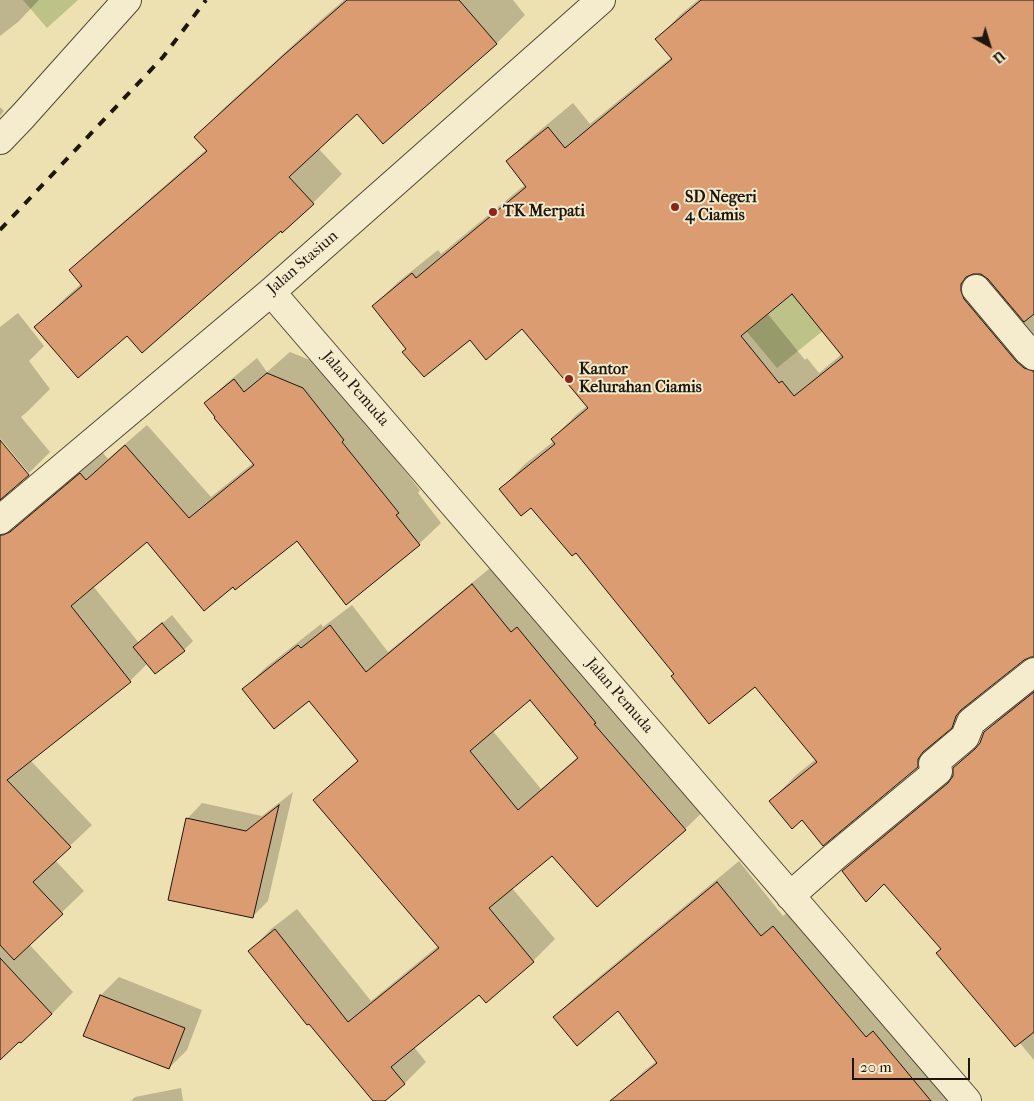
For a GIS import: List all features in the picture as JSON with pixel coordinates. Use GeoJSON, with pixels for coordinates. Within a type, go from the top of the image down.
{"type":"FeatureCollection","features":[{"type":"Feature","properties":{"kind":"street"},"geometry":{"type":"LineString","coordinates":[[0,140],[127,0]]}},
{"type":"Feature","properties":{"kind":"street","name":"Jalan Stasiun"},"geometry":{"type":"LineString","coordinates":[[0,520],[271,292],[601,0]]}},
{"type":"Feature","properties":{"kind":"street"},"geometry":{"type":"LineString","coordinates":[[976,289],[1034,356]]}},
{"type":"Feature","properties":{"kind":"street","name":"Jalan Pemuda"},"geometry":{"type":"LineString","coordinates":[[271,292],[967,1101]]}},
{"type":"Feature","properties":{"kind":"street"},"geometry":{"type":"LineString","coordinates":[[790,896],[938,771],[933,764],[965,737],[971,722],[1034,672]]}},
{"type":"Feature","properties":{"kind":"green space"},"geometry":{"type":"Polygon","coordinates":[[[23,0],[78,0],[47,28],[23,0]]]}},
{"type":"Feature","properties":{"kind":"green space"},"geometry":{"type":"Polygon","coordinates":[[[814,275],[856,304],[777,368],[747,332],[814,275]]]}},
{"type":"Feature","properties":{"kind":"building"},"geometry":{"type":"Polygon","coordinates":[[[347,0],[459,0],[497,44],[383,144],[357,114],[289,177],[314,204],[142,353],[127,336],[78,378],[34,327],[82,286],[69,270],[207,151],[194,137],[347,0]]]}},
{"type":"Feature","properties":{"kind":"building"},"geometry":{"type":"Polygon","coordinates":[[[701,0],[1034,0],[1034,314],[1024,322],[988,279],[981,274],[973,274],[966,277],[961,284],[961,291],[964,299],[1016,361],[1034,373],[1034,657],[1024,660],[961,710],[956,716],[952,728],[923,752],[918,759],[918,767],[823,846],[802,820],[792,829],[769,801],[817,762],[755,687],[709,724],[671,676],[674,674],[576,553],[572,556],[531,508],[521,516],[499,489],[555,444],[551,439],[588,408],[522,329],[486,360],[470,340],[424,377],[402,352],[406,349],[372,306],[412,273],[416,278],[526,187],[506,161],[548,127],[565,148],[672,59],[655,39],[701,0]],[[792,294],[741,336],[779,383],[782,381],[794,396],[843,357],[792,294]]]}},
{"type":"Feature","properties":{"kind":"building"},"geometry":{"type":"Polygon","coordinates":[[[267,373],[303,388],[344,440],[342,442],[399,513],[396,515],[420,545],[346,605],[297,541],[235,590],[233,587],[204,611],[147,542],[71,606],[131,682],[7,780],[71,847],[33,882],[63,914],[14,960],[0,945],[0,535],[10,532],[80,473],[86,480],[125,445],[189,518],[254,465],[214,418],[204,403],[234,379],[244,392],[267,373]]]}},
{"type":"Feature","properties":{"kind":"building"},"geometry":{"type":"Polygon","coordinates":[[[0,440],[29,475],[0,500],[0,440]]]}},
{"type":"Feature","properties":{"kind":"building"},"geometry":{"type":"Polygon","coordinates":[[[472,584],[511,632],[517,627],[596,723],[594,724],[686,830],[597,907],[552,856],[489,908],[534,962],[486,1003],[479,995],[391,1067],[405,1084],[385,1101],[373,1101],[309,1024],[307,1025],[248,951],[275,929],[348,1022],[439,948],[313,800],[358,761],[309,701],[274,729],[242,689],[298,645],[301,648],[330,625],[366,672],[472,584]],[[530,700],[470,751],[518,810],[578,758],[530,700]]]}},
{"type":"Feature","properties":{"kind":"building"},"geometry":{"type":"Polygon","coordinates":[[[162,623],[185,651],[155,674],[133,647],[162,623]]]}},
{"type":"Feature","properties":{"kind":"building"},"geometry":{"type":"Polygon","coordinates":[[[1034,692],[1034,1032],[1015,1047],[936,953],[941,949],[884,884],[866,902],[842,871],[948,783],[953,776],[953,768],[975,749],[980,743],[984,732],[1034,692]]]}},
{"type":"Feature","properties":{"kind":"building"},"geometry":{"type":"Polygon","coordinates":[[[279,805],[253,918],[168,900],[186,818],[246,831],[279,805]]]}},
{"type":"Feature","properties":{"kind":"building"},"geometry":{"type":"Polygon","coordinates":[[[717,882],[761,936],[773,926],[866,1037],[873,1031],[931,1101],[610,1101],[657,1063],[618,1011],[577,1046],[553,1017],[717,882]]]}},
{"type":"Feature","properties":{"kind":"building"},"geometry":{"type":"Polygon","coordinates":[[[0,958],[52,1014],[0,1060],[0,958]]]}},
{"type":"Feature","properties":{"kind":"building"},"geometry":{"type":"Polygon","coordinates":[[[100,995],[185,1028],[169,1069],[83,1036],[100,995]]]}},
{"type":"Feature","properties":{"kind":"railway"},"geometry":{"type":"LineString","coordinates":[[0,230],[163,57],[206,0]]}},
{"type":"Feature","properties":{"kind":"place","name":"SD Negeri 4 Ciamis"},"geometry":{"type":"Point","coordinates":[675,207]}},
{"type":"Feature","properties":{"kind":"place","name":"TK Merpati"},"geometry":{"type":"Point","coordinates":[493,212]}},
{"type":"Feature","properties":{"kind":"place","name":"Kantor Kelurahan Ciamis"},"geometry":{"type":"Point","coordinates":[569,379]}}]}
